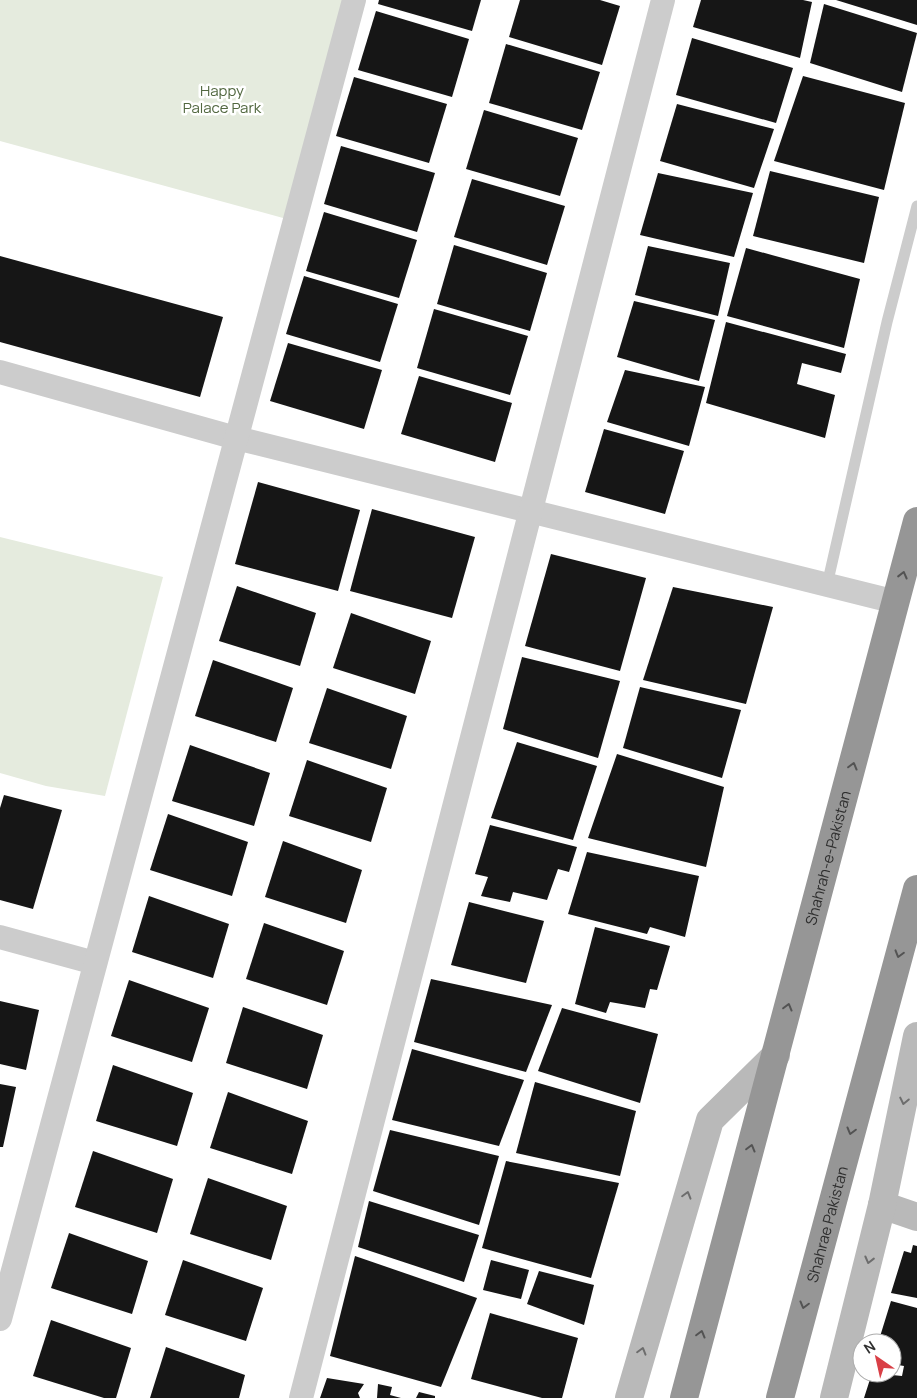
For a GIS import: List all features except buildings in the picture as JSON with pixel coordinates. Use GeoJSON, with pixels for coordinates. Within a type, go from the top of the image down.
{"type":"FeatureCollection","features":[{"type":"Feature","properties":{"kind":"highway","name":"Shahrah-e-Pakistan"},"geometry":{"type":"LineString","coordinates":[[684,1398],[917,521]]}},
{"type":"Feature","properties":{"kind":"highway","name":"Shahrae Pakistan"},"geometry":{"type":"LineString","coordinates":[[780,1398],[872,1050],[915,903]]}},
{"type":"Feature","properties":{"kind":"main road"},"geometry":{"type":"LineString","coordinates":[[834,1398],[882,1205],[916,1042]]}},
{"type":"Feature","properties":{"kind":"main road"},"geometry":{"type":"LineString","coordinates":[[629,1398],[710,1120],[776,1055]]}},
{"type":"Feature","properties":{"kind":"main road"},"geometry":{"type":"LineString","coordinates":[[882,1205],[917,1217]]}},
{"type":"Feature","properties":{"kind":"street"},"geometry":{"type":"LineString","coordinates":[[0,1319],[354,0]]}},
{"type":"Feature","properties":{"kind":"street"},"geometry":{"type":"LineString","coordinates":[[301,1398],[663,0]]}},
{"type":"Feature","properties":{"kind":"street"},"geometry":{"type":"LineString","coordinates":[[0,372],[236,438],[896,602]]}},
{"type":"Feature","properties":{"kind":"street"},"geometry":{"type":"LineString","coordinates":[[0,937],[95,963]]}},
{"type":"Feature","properties":{"kind":"lane"},"geometry":{"type":"LineString","coordinates":[[827,585],[887,322],[917,206]]}},
{"type":"Feature","properties":{"kind":"green space","name":"Happy Palace Park"},"geometry":{"type":"Polygon","coordinates":[[[0,0],[354,0],[294,221],[0,141],[0,0]]]}},
{"type":"Feature","properties":{"kind":"green space"},"geometry":{"type":"Polygon","coordinates":[[[0,537],[163,577],[105,796],[46,786],[0,773],[0,537]]]}}]}
